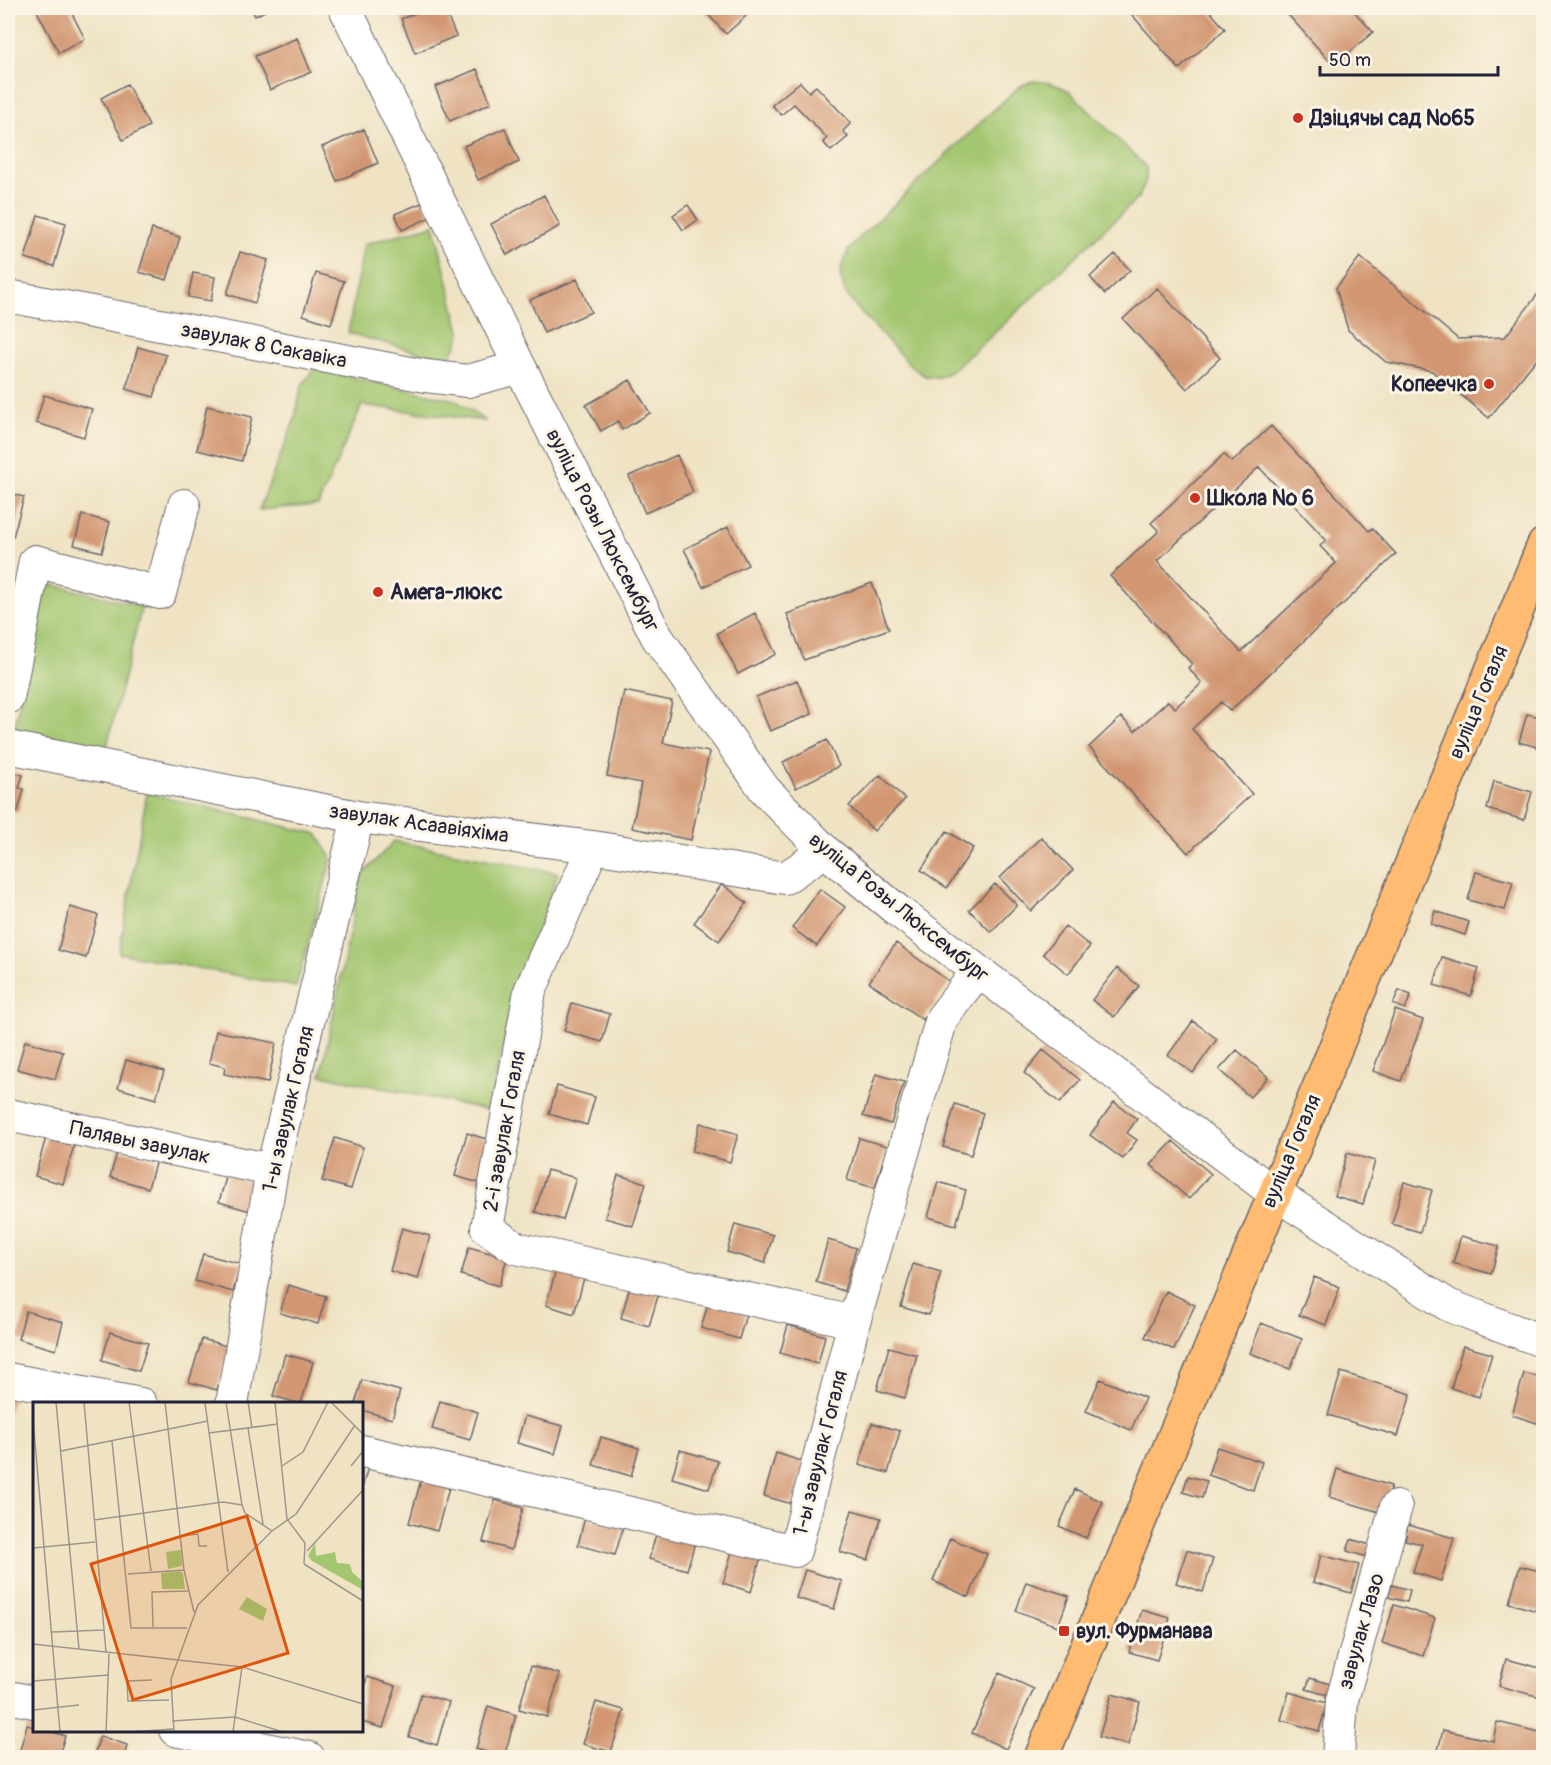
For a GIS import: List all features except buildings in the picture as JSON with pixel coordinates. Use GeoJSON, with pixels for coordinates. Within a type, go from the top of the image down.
{"type":"FeatureCollection","features":[{"type":"Feature","properties":{"kind":"main road","name":"вуліца Гогаля"},"geometry":{"type":"LineString","coordinates":[[1041,1758],[1544,545]]}},
{"type":"Feature","properties":{"kind":"street","name":"вуліца Розы Люксембург"},"geometry":{"type":"LineString","coordinates":[[345,8],[520,367],[657,637],[765,790],[825,851],[977,972],[1274,1193],[1448,1305],[1544,1342]]}},
{"type":"Feature","properties":{"kind":"street","name":"завулак 8 Сакавіка"},"geometry":{"type":"LineString","coordinates":[[8,296],[426,376],[468,381],[520,367]]}},
{"type":"Feature","properties":{"kind":"street"},"geometry":{"type":"LineString","coordinates":[[8,698],[35,561],[160,593],[184,505]]}},
{"type":"Feature","properties":{"kind":"street","name":"завулак Асаавіяхіма"},"geometry":{"type":"LineString","coordinates":[[8,747],[358,817],[593,847],[785,878],[825,851]]}},
{"type":"Feature","properties":{"kind":"street","name":"1-ы завулак Гогаля"},"geometry":{"type":"LineString","coordinates":[[232,1402],[272,1170],[358,817]]}},
{"type":"Feature","properties":{"kind":"street","name":"2-і завулак Гогаля"},"geometry":{"type":"LineString","coordinates":[[593,847],[530,991],[487,1228],[516,1248],[854,1322]]}},
{"type":"Feature","properties":{"kind":"street","name":"1-ы завулак Гогаля"},"geometry":{"type":"LineString","coordinates":[[363,1450],[795,1551],[854,1322],[942,1018],[977,972]]}},
{"type":"Feature","properties":{"kind":"street","name":"Палявы завулак"},"geometry":{"type":"LineString","coordinates":[[8,1114],[272,1170]]}},
{"type":"Feature","properties":{"kind":"street"},"geometry":{"type":"LineString","coordinates":[[8,1379],[130,1402]]}},
{"type":"Feature","properties":{"kind":"street","name":"завулак Лазо"},"geometry":{"type":"LineString","coordinates":[[1338,1758],[1342,1700],[1396,1507]]}},
{"type":"Feature","properties":{"kind":"street"},"geometry":{"type":"LineString","coordinates":[[8,1697],[33,1702]]}},
{"type":"Feature","properties":{"kind":"street"},"geometry":{"type":"LineString","coordinates":[[180,1732],[309,1758]]}},
{"type":"Feature","properties":{"kind":"green space"},"geometry":{"type":"Polygon","coordinates":[[[1032,81],[1051,83],[1069,91],[1146,167],[1146,180],[1139,197],[988,339],[950,372],[939,377],[925,376],[912,367],[855,306],[845,292],[840,275],[842,266],[848,251],[860,237],[1001,103],[1019,87],[1032,81]]]}},
{"type":"Feature","properties":{"kind":"green space"},"geometry":{"type":"Polygon","coordinates":[[[434,225],[461,336],[448,360],[348,333],[364,244],[434,225]]]}},
{"type":"Feature","properties":{"kind":"green space"},"geometry":{"type":"Polygon","coordinates":[[[314,369],[455,400],[486,421],[362,405],[318,505],[259,510],[294,421],[302,385],[314,369]]]}},
{"type":"Feature","properties":{"kind":"green space"},"geometry":{"type":"Polygon","coordinates":[[[45,583],[142,606],[106,749],[14,729],[45,583]]]}},
{"type":"Feature","properties":{"kind":"green space"},"geometry":{"type":"Polygon","coordinates":[[[147,793],[317,834],[332,858],[296,987],[119,953],[147,793]]]}},
{"type":"Feature","properties":{"kind":"green space"},"geometry":{"type":"Polygon","coordinates":[[[394,841],[558,873],[516,993],[488,1110],[321,1075],[361,876],[394,841]]]}},
{"type":"Feature","properties":{"kind":"place","name":"Дзіцячы сад №65"},"geometry":{"type":"Point","coordinates":[1298,118]}},
{"type":"Feature","properties":{"kind":"place","name":"Копеечка"},"geometry":{"type":"Point","coordinates":[1489,384]}},
{"type":"Feature","properties":{"kind":"place","name":"Школа № 6"},"geometry":{"type":"Point","coordinates":[1195,498]}},
{"type":"Feature","properties":{"kind":"place","name":"Амега-люкс"},"geometry":{"type":"Point","coordinates":[378,592]}},
{"type":"Feature","properties":{"kind":"place","name":"вул. Фурманава"},"geometry":{"type":"Point","coordinates":[1064,1631]}}]}
